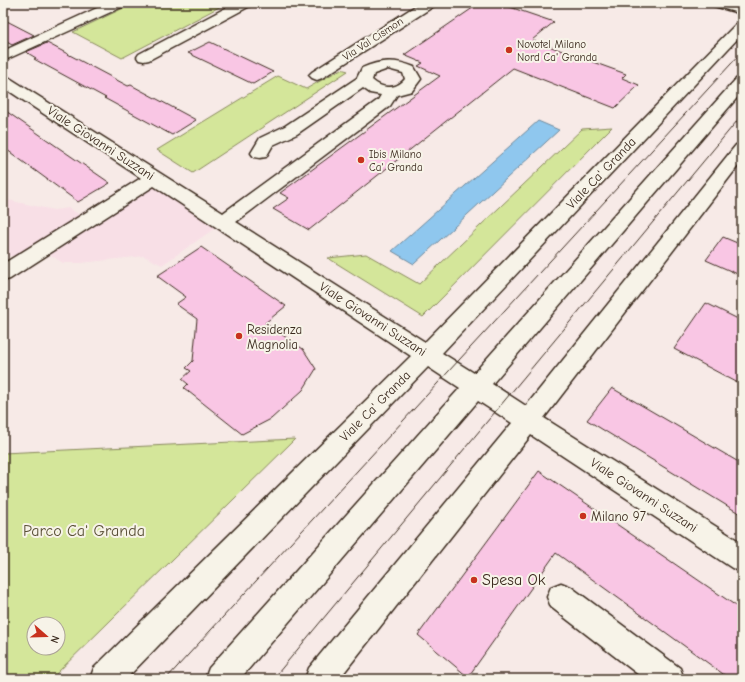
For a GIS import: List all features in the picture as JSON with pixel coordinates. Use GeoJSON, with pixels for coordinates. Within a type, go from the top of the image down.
{"type":"FeatureCollection","features":[{"type":"Feature","properties":{"kind":"street"},"geometry":{"type":"LineString","coordinates":[[3,57],[119,3]]}},
{"type":"Feature","properties":{"kind":"street"},"geometry":{"type":"LineString","coordinates":[[144,57],[245,3]]}},
{"type":"Feature","properties":{"kind":"street","name":"Via Val Cismon"},"geometry":{"type":"LineString","coordinates":[[317,75],[429,3]]}},
{"type":"Feature","properties":{"kind":"street"},"geometry":{"type":"LineString","coordinates":[[720,3],[742,10]]}},
{"type":"Feature","properties":{"kind":"street","name":"Viale Ca' Granda"},"geometry":{"type":"LineString","coordinates":[[105,679],[426,354],[742,26]]}},
{"type":"Feature","properties":{"kind":"street"},"geometry":{"type":"LineString","coordinates":[[260,153],[266,142],[290,130],[364,80],[367,71],[379,65],[396,65],[409,70],[413,79],[406,88],[391,92],[378,91],[368,86],[364,80]]}},
{"type":"Feature","properties":{"kind":"street","name":"Viale Giovanni Suzzani"},"geometry":{"type":"LineString","coordinates":[[3,80],[742,559]]}},
{"type":"Feature","properties":{"kind":"street"},"geometry":{"type":"LineString","coordinates":[[220,679],[742,82]]}},
{"type":"Feature","properties":{"kind":"street"},"geometry":{"type":"LineString","coordinates":[[223,222],[384,103],[391,92]]}},
{"type":"Feature","properties":{"kind":"street"},"geometry":{"type":"LineString","coordinates":[[320,679],[528,420],[742,149]]}},
{"type":"Feature","properties":{"kind":"street"},"geometry":{"type":"LineString","coordinates":[[3,274],[154,178]]}},
{"type":"Feature","properties":{"kind":"street"},"geometry":{"type":"LineString","coordinates":[[561,597],[669,679]]}},
{"type":"Feature","properties":{"kind":"shaded area"},"geometry":{"type":"Polygon","coordinates":[[[155,179],[221,224],[162,265],[144,256],[81,263],[63,263],[44,251],[155,179]]]}},
{"type":"Feature","properties":{"kind":"shaded area"},"geometry":{"type":"Polygon","coordinates":[[[3,199],[54,210],[69,208],[86,219],[27,256],[3,256],[3,199]]]}},
{"type":"Feature","properties":{"kind":"green space"},"geometry":{"type":"Polygon","coordinates":[[[134,3],[227,3],[122,58],[73,32],[134,3]]]}},
{"type":"Feature","properties":{"kind":"green space"},"geometry":{"type":"Polygon","coordinates":[[[341,69],[348,71],[193,173],[157,150],[278,76],[306,89],[341,69]]]}},
{"type":"Feature","properties":{"kind":"green space"},"geometry":{"type":"Polygon","coordinates":[[[612,127],[423,317],[328,258],[366,254],[419,284],[582,129],[612,127]]]}},
{"type":"Feature","properties":{"kind":"green space","name":"Parco Ca' Granda"},"geometry":{"type":"Polygon","coordinates":[[[295,439],[51,679],[3,679],[3,453],[295,439]]]}},
{"type":"Feature","properties":{"kind":"water"},"geometry":{"type":"Polygon","coordinates":[[[538,121],[559,130],[414,264],[392,251],[538,121]]]}},
{"type":"Feature","properties":{"kind":"building"},"geometry":{"type":"Polygon","coordinates":[[[480,3],[498,3],[554,22],[532,40],[626,74],[622,78],[639,85],[615,108],[513,68],[309,230],[273,209],[289,198],[280,193],[440,76],[418,66],[423,63],[404,55],[480,3]]]}},
{"type":"Feature","properties":{"kind":"building"},"geometry":{"type":"Polygon","coordinates":[[[3,19],[34,35],[12,45],[3,40],[3,19]]]}},
{"type":"Feature","properties":{"kind":"building"},"geometry":{"type":"Polygon","coordinates":[[[210,42],[273,72],[253,84],[188,53],[210,42]]]}},
{"type":"Feature","properties":{"kind":"building"},"geometry":{"type":"Polygon","coordinates":[[[47,43],[128,86],[131,85],[196,120],[172,135],[34,59],[36,58],[26,52],[47,43]]]}},
{"type":"Feature","properties":{"kind":"building"},"geometry":{"type":"Polygon","coordinates":[[[3,109],[110,183],[78,202],[3,147],[3,109]]]}},
{"type":"Feature","properties":{"kind":"building"},"geometry":{"type":"Polygon","coordinates":[[[723,237],[742,245],[742,276],[706,260],[723,237]]]}},
{"type":"Feature","properties":{"kind":"building","name":"Residenza Magnolia"},"geometry":{"type":"Polygon","coordinates":[[[201,247],[286,306],[265,323],[303,349],[316,369],[303,390],[271,419],[242,434],[184,388],[188,384],[182,379],[191,371],[186,368],[193,361],[197,319],[176,304],[186,297],[157,276],[201,247]]]}},
{"type":"Feature","properties":{"kind":"building"},"geometry":{"type":"Polygon","coordinates":[[[706,303],[742,321],[742,385],[674,349],[706,303]]]}},
{"type":"Feature","properties":{"kind":"building"},"geometry":{"type":"Polygon","coordinates":[[[612,388],[742,464],[742,515],[587,420],[612,388]]]}},
{"type":"Feature","properties":{"kind":"building"},"geometry":{"type":"Polygon","coordinates":[[[539,471],[742,610],[742,679],[730,679],[556,553],[468,677],[418,635],[539,471]]]}},
{"type":"Feature","properties":{"kind":"tram line"},"geometry":{"type":"LineString","coordinates":[[166,679],[742,52]]}},
{"type":"Feature","properties":{"kind":"tram line"},"geometry":{"type":"LineString","coordinates":[[273,679],[742,115]]}},
{"type":"Feature","properties":{"kind":"place","name":"Novotel Milano Nord Ca' Granda"},"geometry":{"type":"Point","coordinates":[509,50]}},
{"type":"Feature","properties":{"kind":"place","name":"Ibis Milano Ca' Granda"},"geometry":{"type":"Point","coordinates":[361,160]}},
{"type":"Feature","properties":{"kind":"place","name":"Residenza Magnolia"},"geometry":{"type":"Point","coordinates":[239,336]}},
{"type":"Feature","properties":{"kind":"place","name":"Milano 97"},"geometry":{"type":"Point","coordinates":[583,516]}},
{"type":"Feature","properties":{"kind":"place","name":"Spesa Ok"},"geometry":{"type":"Point","coordinates":[474,580]}}]}
